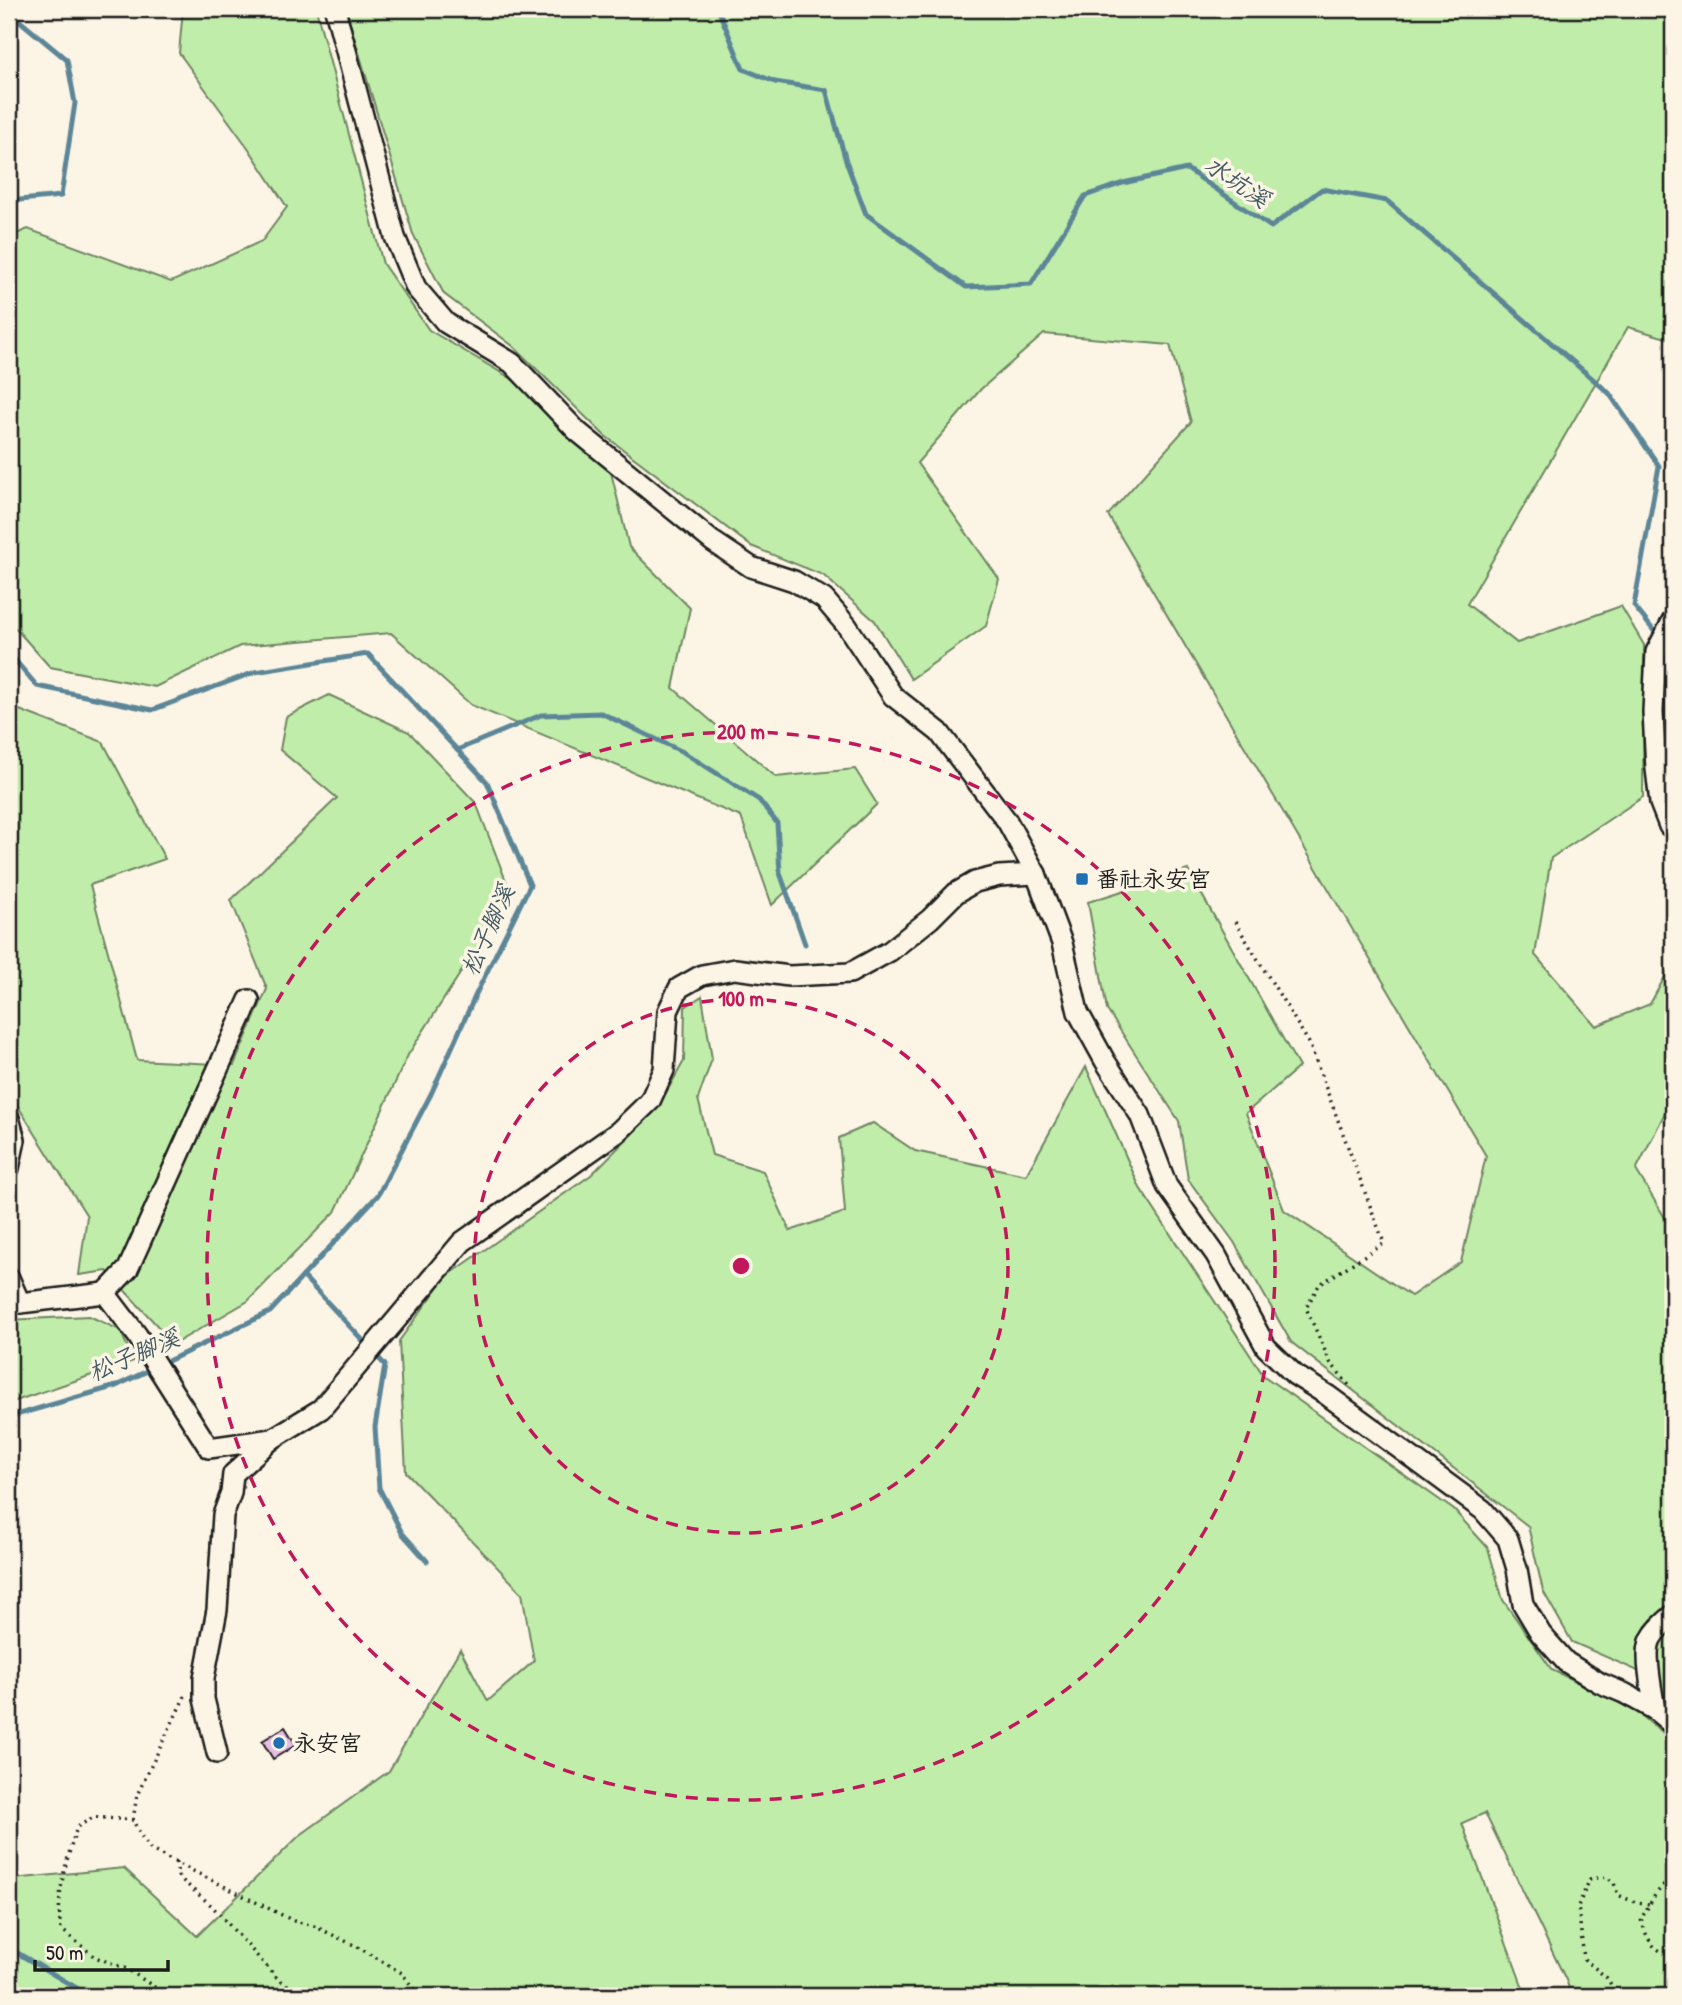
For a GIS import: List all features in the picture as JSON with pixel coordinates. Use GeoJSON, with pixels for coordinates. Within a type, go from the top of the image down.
{"type":"FeatureCollection","features":[{"type":"Feature","properties":{"kind":"street"},"geometry":{"type":"LineString","coordinates":[[335,9],[395,237],[416,288],[446,323],[512,363],[577,431],[712,541],[751,567],[794,580],[824,599],[846,626],[893,696],[939,732],[1007,821],[1036,874],[1062,943],[1078,1012],[1140,1115],[1167,1186],[1216,1255],[1266,1347],[1295,1375],[1483,1510],[1508,1539],[1523,1604],[1541,1634],[1566,1662],[1600,1683],[1655,1710],[1673,1726]]}},
{"type":"Feature","properties":{"kind":"street"},"geometry":{"type":"LineString","coordinates":[[1672,621],[1656,652],[1654,712],[1660,803],[1669,826],[1673,827]]}},
{"type":"Feature","properties":{"kind":"street"},"geometry":{"type":"LineString","coordinates":[[217,1753],[204,1699],[205,1674],[217,1610],[223,1515],[231,1493],[233,1474],[272,1439],[321,1409],[462,1242],[618,1132],[650,1101],[664,1070],[668,1011],[679,988],[702,975],[735,969],[789,976],[850,973],[890,951],[930,919],[956,893],[975,881],[999,876],[1036,874]]}},
{"type":"Feature","properties":{"kind":"street"},"geometry":{"type":"LineString","coordinates":[[9,1278],[14,1302],[105,1293],[128,1269],[249,1000]]}},
{"type":"Feature","properties":{"kind":"street"},"geometry":{"type":"LineString","coordinates":[[9,1118],[15,1140],[9,1168]]}},
{"type":"Feature","properties":{"kind":"street"},"geometry":{"type":"LineString","coordinates":[[105,1293],[137,1335],[209,1448],[272,1439]]}},
{"type":"Feature","properties":{"kind":"street"},"geometry":{"type":"LineString","coordinates":[[1655,1710],[1648,1660],[1649,1642],[1658,1628],[1673,1615]]}},
{"type":"Feature","properties":{"kind":"path"},"geometry":{"type":"LineString","coordinates":[[1235,922],[1309,1043],[1384,1243],[1319,1285],[1306,1308],[1330,1362],[1356,1394]]}},
{"type":"Feature","properties":{"kind":"path"},"geometry":{"type":"LineString","coordinates":[[205,1674],[192,1684],[137,1795],[133,1820],[139,1833],[151,1850],[294,1921],[314,1926],[356,1946],[402,1973],[419,1996]]}},
{"type":"Feature","properties":{"kind":"path"},"geometry":{"type":"LineString","coordinates":[[133,1820],[94,1817],[77,1827],[61,1889],[58,1911],[61,1929],[95,1957],[127,1969],[168,1996]]}},
{"type":"Feature","properties":{"kind":"path"},"geometry":{"type":"LineString","coordinates":[[176,1862],[178,1875],[183,1881],[212,1906],[278,1979],[305,1996]]}},
{"type":"Feature","properties":{"kind":"path"},"geometry":{"type":"LineString","coordinates":[[1673,1874],[1641,1919],[1647,1938],[1654,1948],[1673,1955]]}},
{"type":"Feature","properties":{"kind":"path"},"geometry":{"type":"LineString","coordinates":[[1618,1996],[1607,1978],[1584,1959],[1578,1906],[1590,1879],[1600,1877],[1607,1877],[1614,1883],[1618,1895],[1650,1904]]}},
{"type":"Feature","properties":{"kind":"green space"},"geometry":{"type":"Polygon","coordinates":[[[183,9],[316,9],[383,264],[429,330],[512,379],[611,472],[629,547],[690,608],[673,688],[776,777],[855,769],[877,804],[772,905],[741,817],[471,705],[391,633],[240,646],[155,687],[50,667],[9,621],[9,237],[28,229],[171,282],[262,241],[287,207],[249,149],[179,53],[183,9]]]}},
{"type":"Feature","properties":{"kind":"green space"},"geometry":{"type":"Polygon","coordinates":[[[346,9],[1673,9],[1673,340],[1628,327],[1467,604],[1517,643],[1621,606],[1644,645],[1643,797],[1551,858],[1535,955],[1596,1026],[1650,1004],[1673,962],[1673,1097],[1636,1170],[1673,1231],[1673,1702],[1636,1670],[1572,1642],[1543,1591],[1528,1526],[1291,1342],[1234,1242],[1188,1179],[1179,1121],[1107,1010],[1088,902],[1188,870],[1299,1067],[1246,1113],[1284,1210],[1411,1296],[1461,1262],[1486,1156],[1108,515],[1191,422],[1170,345],[1044,334],[981,389],[917,463],[999,579],[986,626],[911,679],[875,621],[823,575],[751,546],[604,435],[513,346],[444,294],[413,234],[346,9]]]}},
{"type":"Feature","properties":{"kind":"green space"},"geometry":{"type":"Polygon","coordinates":[[[9,63],[16,70],[16,141],[9,146],[9,63]]]}},
{"type":"Feature","properties":{"kind":"green space"},"geometry":{"type":"Polygon","coordinates":[[[329,695],[409,732],[476,803],[511,894],[408,1055],[335,1212],[248,1301],[174,1344],[107,1271],[79,1275],[87,1216],[9,1092],[9,706],[103,742],[165,859],[90,885],[137,1060],[234,1065],[267,989],[231,900],[337,798],[280,750],[286,717],[329,695]]]}},
{"type":"Feature","properties":{"kind":"green space"},"geometry":{"type":"Polygon","coordinates":[[[702,996],[712,1059],[698,1099],[712,1155],[763,1171],[790,1231],[845,1212],[839,1138],[873,1123],[915,1151],[1026,1175],[1086,1067],[1140,1188],[1264,1376],[1454,1510],[1488,1548],[1503,1600],[1552,1670],[1636,1711],[1673,1742],[1673,1996],[1572,1996],[1485,1813],[1462,1823],[1526,1996],[9,1996],[9,1885],[13,1879],[124,1868],[197,1936],[299,1836],[389,1771],[460,1649],[488,1701],[534,1661],[522,1593],[406,1472],[399,1341],[446,1277],[591,1175],[657,1109],[684,1061],[685,1007],[702,996]]]}},
{"type":"Feature","properties":{"kind":"green space"},"geometry":{"type":"Polygon","coordinates":[[[89,1316],[120,1330],[134,1361],[9,1403],[9,1320],[89,1316]]]}},
{"type":"Feature","properties":{"kind":"building","name":"永安宮"},"geometry":{"type":"Polygon","coordinates":[[[285,1727],[296,1745],[273,1759],[262,1741],[285,1727]]]}},
{"type":"Feature","properties":{"kind":"waterway","name":"水坑溪"},"geometry":{"type":"LineString","coordinates":[[718,9],[743,69],[775,82],[826,90],[846,161],[866,214],[966,287],[1031,284],[1085,196],[1123,183],[1187,169],[1271,227],[1322,189],[1387,201],[1609,393],[1659,466],[1634,606],[1658,636]]}},
{"type":"Feature","properties":{"kind":"waterway","name":"松子腳溪"},"geometry":{"type":"LineString","coordinates":[[9,12],[67,60],[75,103],[61,196],[9,201]]}},
{"type":"Feature","properties":{"kind":"waterway","name":"水坑溪"},"geometry":{"type":"LineString","coordinates":[[1664,644],[1673,655]]}},
{"type":"Feature","properties":{"kind":"waterway","name":"松子腳溪"},"geometry":{"type":"LineString","coordinates":[[9,653],[37,686],[152,710],[255,672],[368,654],[487,782],[530,885],[476,994],[431,1094],[378,1195],[270,1312],[116,1386],[9,1417]]}},
{"type":"Feature","properties":{"kind":"waterway"},"geometry":{"type":"LineString","coordinates":[[457,750],[541,715],[601,713],[683,752],[759,800],[777,823],[780,873],[805,944]]}},
{"type":"Feature","properties":{"kind":"waterway"},"geometry":{"type":"LineString","coordinates":[[303,1276],[368,1346]]}},
{"type":"Feature","properties":{"kind":"waterway"},"geometry":{"type":"LineString","coordinates":[[374,1353],[385,1365],[375,1427],[379,1488],[402,1533],[427,1561]]}},
{"type":"Feature","properties":{"kind":"waterway"},"geometry":{"type":"LineString","coordinates":[[9,1948],[90,1996]]}},
{"type":"Feature","properties":{"kind":"place","name":"番社永安宮"},"geometry":{"type":"Point","coordinates":[1082,879]}},
{"type":"Feature","properties":{"kind":"place","name":"永安宮"},"geometry":{"type":"Point","coordinates":[279,1743]}}]}
